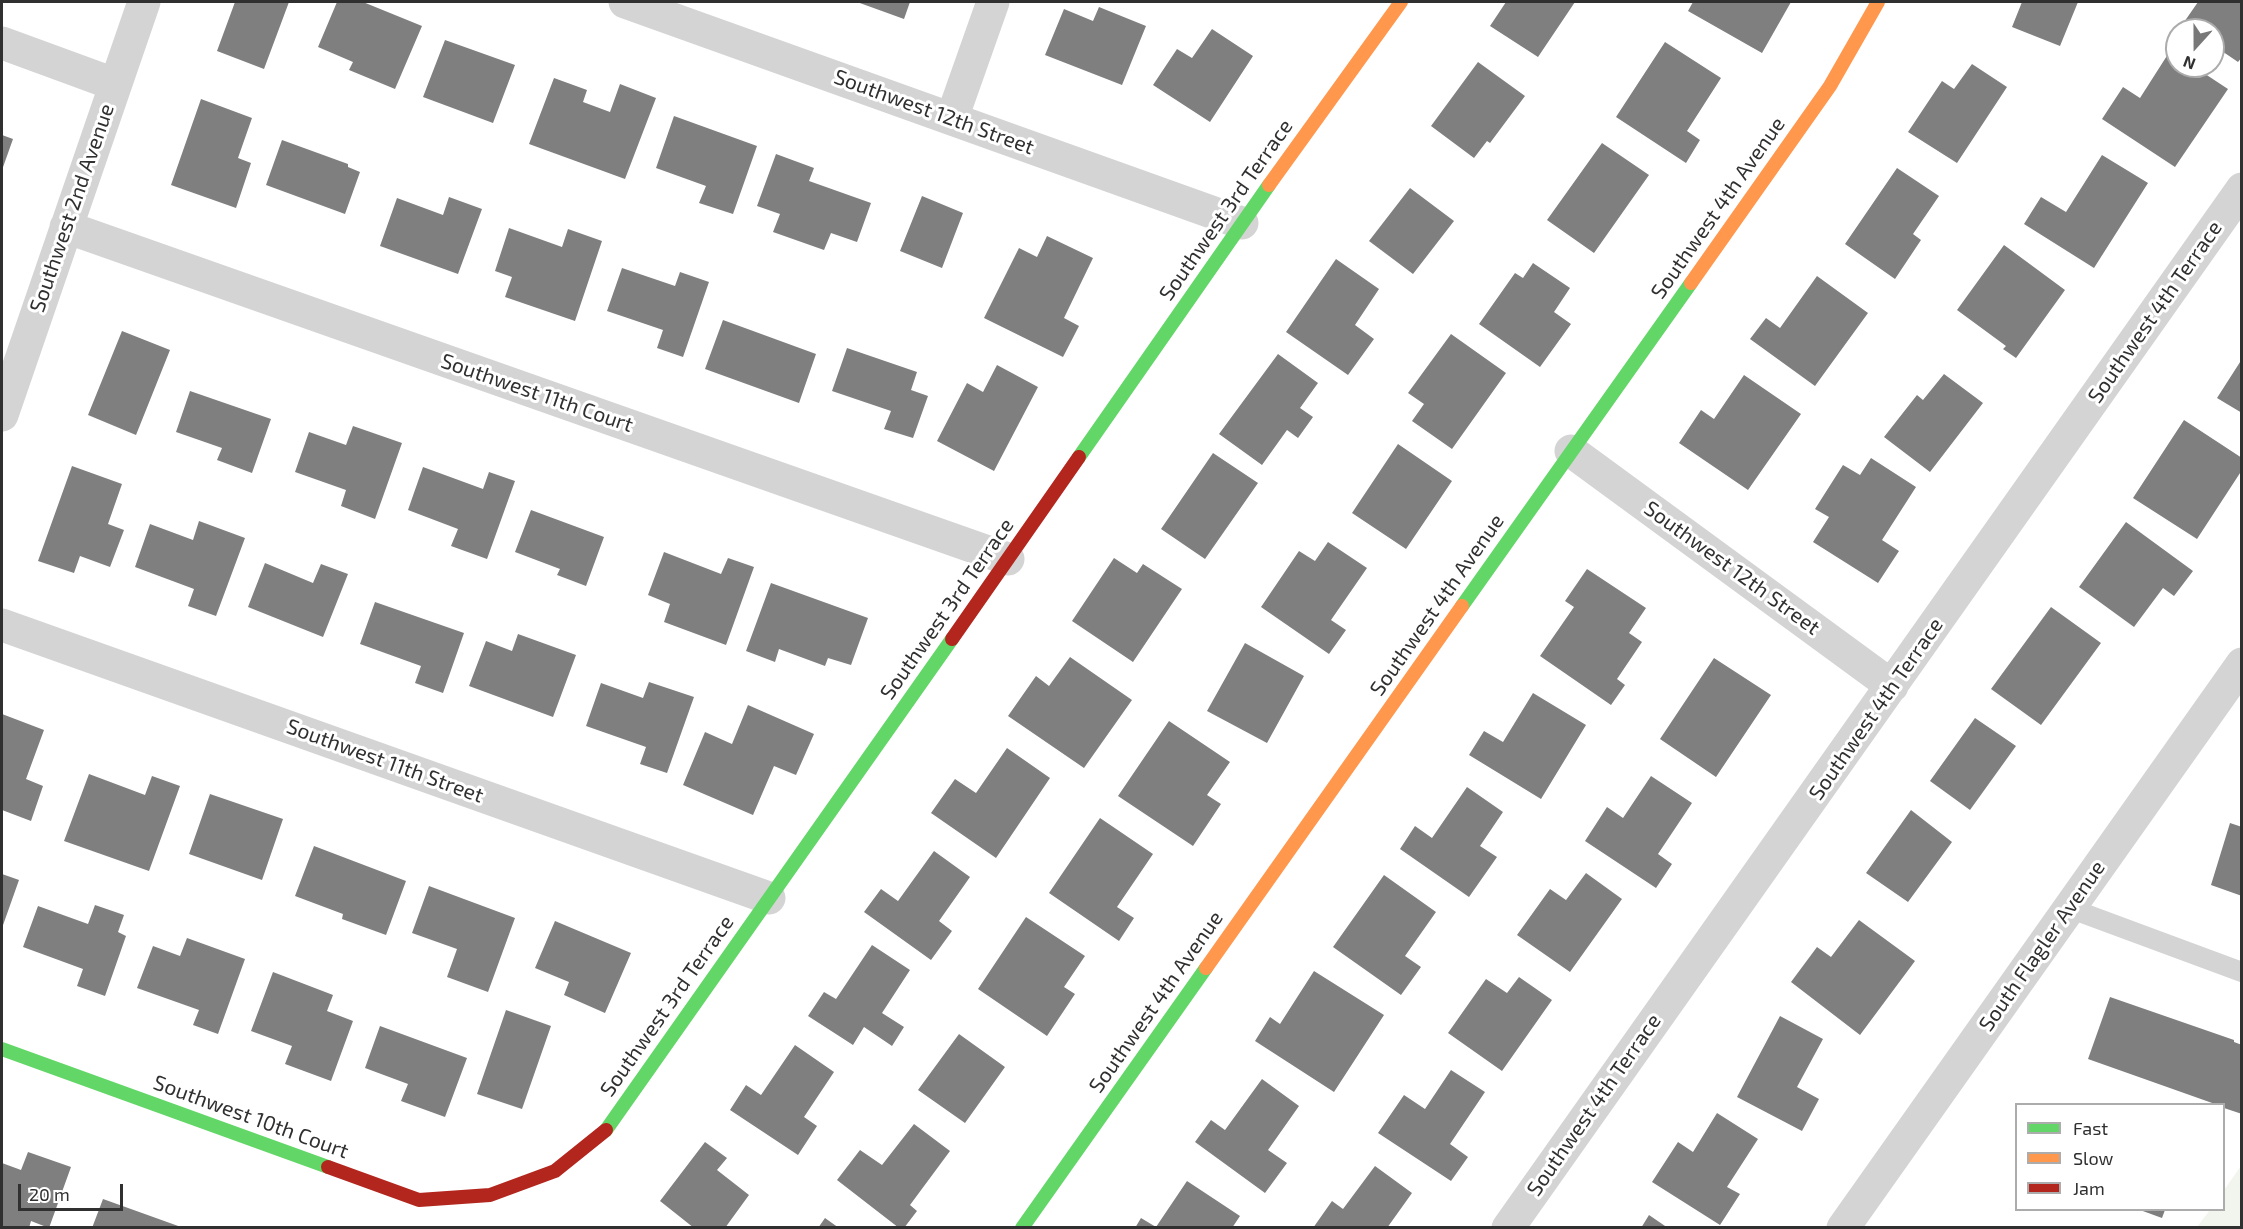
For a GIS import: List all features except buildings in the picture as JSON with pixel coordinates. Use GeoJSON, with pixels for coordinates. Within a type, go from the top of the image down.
{"type":"FeatureCollection","features":[{"type":"Feature","properties":{"kind":"street","name":"Southwest 2nd Avenue"},"geometry":{"type":"LineString","coordinates":[[2,415],[144,2]]}},
{"type":"Feature","properties":{"kind":"street","name":"Southwest 12th Street"},"geometry":{"type":"LineString","coordinates":[[626,2],[1242,223]]}},
{"type":"Feature","properties":{"kind":"street"},"geometry":{"type":"LineString","coordinates":[[952,118],[993,2]]}},
{"type":"Feature","properties":{"kind":"street","name":"Southwest 3rd Terrace"},"geometry":{"type":"LineString","coordinates":[[490,1195],[555,1171],[606,1130],[1242,223],[1401,2]]}},
{"type":"Feature","properties":{"kind":"street","name":"Southwest 4th Avenue"},"geometry":{"type":"LineString","coordinates":[[1023,1227],[1830,86],[1878,2]]}},
{"type":"Feature","properties":{"kind":"street"},"geometry":{"type":"LineString","coordinates":[[2,43],[114,84]]}},
{"type":"Feature","properties":{"kind":"street","name":"Southwest 4th Terrace"},"geometry":{"type":"LineString","coordinates":[[1508,1227],[2241,189]]}},
{"type":"Feature","properties":{"kind":"street","name":"Southwest 11th Court"},"geometry":{"type":"LineString","coordinates":[[66,227],[1008,559]]}},
{"type":"Feature","properties":{"kind":"street","name":"Southwest 12th Street"},"geometry":{"type":"LineString","coordinates":[[1571,451],[1892,686]]}},
{"type":"Feature","properties":{"kind":"street","name":"Southwest 11th Street"},"geometry":{"type":"LineString","coordinates":[[2,625],[769,898]]}},
{"type":"Feature","properties":{"kind":"street","name":"South Flagler Avenue"},"geometry":{"type":"LineString","coordinates":[[1843,1227],[2241,664]]}},
{"type":"Feature","properties":{"kind":"street","name":"Southwest 10th Court"},"geometry":{"type":"LineString","coordinates":[[2,1049],[419,1200],[490,1195]]}},
{"type":"Feature","properties":{"kind":"lane"},"geometry":{"type":"LineString","coordinates":[[2069,908],[2241,972]]}},
{"type":"Feature","properties":{"kind":"shaded area"},"geometry":{"type":"Polygon","coordinates":[[[2241,1166],[2241,1227],[2197,1227],[2209,1211],[2225,1211],[2225,1189],[2241,1166]]]}},
{"type":"Feature","properties":{"kind":"traffic: fast"},"geometry":{"type":"LineString","coordinates":[[1079,457],[1269,185]]}},
{"type":"Feature","properties":{"kind":"traffic: fast"},"geometry":{"type":"LineString","coordinates":[[1462,606],[1691,283]]}},
{"type":"Feature","properties":{"kind":"traffic: fast"},"geometry":{"type":"LineString","coordinates":[[606,1130],[952,639]]}},
{"type":"Feature","properties":{"kind":"traffic: fast"},"geometry":{"type":"LineString","coordinates":[[1022,1228],[1206,968]]}},
{"type":"Feature","properties":{"kind":"traffic: fast"},"geometry":{"type":"LineString","coordinates":[[2,1049],[328,1167]]}},
{"type":"Feature","properties":{"kind":"traffic: slow"},"geometry":{"type":"LineString","coordinates":[[1269,185],[1401,2]]}},
{"type":"Feature","properties":{"kind":"traffic: slow"},"geometry":{"type":"LineString","coordinates":[[1691,283],[1830,86],[1878,2]]}},
{"type":"Feature","properties":{"kind":"traffic: slow"},"geometry":{"type":"LineString","coordinates":[[1206,968],[1462,606]]}},
{"type":"Feature","properties":{"kind":"traffic: jam"},"geometry":{"type":"LineString","coordinates":[[952,639],[1079,457]]}},
{"type":"Feature","properties":{"kind":"traffic: jam"},"geometry":{"type":"LineString","coordinates":[[328,1167],[419,1200],[490,1195],[555,1171],[606,1130]]}}]}
